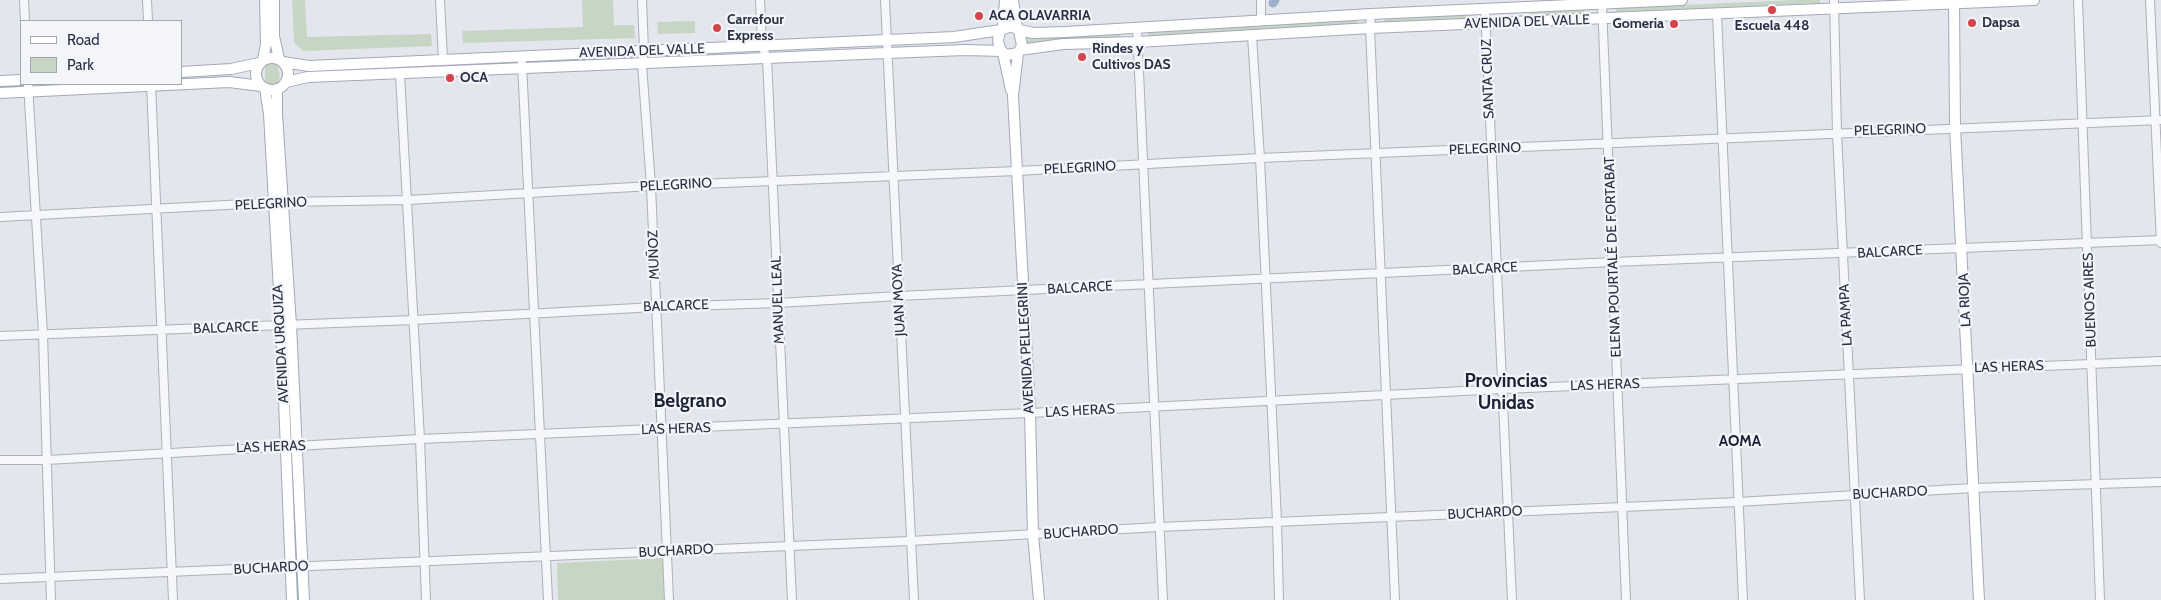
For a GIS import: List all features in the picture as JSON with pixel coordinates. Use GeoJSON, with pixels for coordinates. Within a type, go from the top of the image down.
{"type":"FeatureCollection","features":[{"type":"Feature","properties":{"kind":"main road"},"geometry":{"type":"LineString","coordinates":[[263,87],[256,78],[256,72],[266,44],[265,0]]}},
{"type":"Feature","properties":{"kind":"main road"},"geometry":{"type":"LineString","coordinates":[[182,84],[229,82],[277,89],[286,82],[288,72],[281,60],[274,36],[274,0]]}},
{"type":"Feature","properties":{"kind":"main road"},"geometry":{"type":"LineString","coordinates":[[1005,0],[1002,29],[998,40],[1002,52],[1011,55],[1019,52],[1022,39],[1012,0]]}},
{"type":"Feature","properties":{"kind":"main road","name":"AVENIDA DEL VALLE"},"geometry":{"type":"LineString","coordinates":[[1018,28],[1033,33],[1485,8],[1682,0]]}},
{"type":"Feature","properties":{"kind":"main road","name":"AVENIDA DEL VALLE"},"geometry":{"type":"LineString","coordinates":[[1019,52],[1063,44],[1138,42],[1370,28],[1717,14],[1834,4],[2034,0]]}},
{"type":"Feature","properties":{"kind":"main road","name":"LA RIOJA"},"geometry":{"type":"LineString","coordinates":[[1954,2],[1955,127],[1979,600]]}},
{"type":"Feature","properties":{"kind":"main road"},"geometry":{"type":"LineString","coordinates":[[1002,29],[1011,26],[1018,28]]}},
{"type":"Feature","properties":{"kind":"main road","name":"AVENIDA DEL VALLE"},"geometry":{"type":"LineString","coordinates":[[281,60],[309,66],[954,37],[1002,29]]}},
{"type":"Feature","properties":{"kind":"main road","name":"AVENIDA DEL VALLE"},"geometry":{"type":"LineString","coordinates":[[286,82],[308,77],[887,52],[965,50],[1002,52]]}},
{"type":"Feature","properties":{"kind":"main road","name":"AVENIDA PELLEGRINI"},"geometry":{"type":"LineString","coordinates":[[1002,52],[1013,96],[1018,171],[1038,600]]}},
{"type":"Feature","properties":{"kind":"main road","name":"AVENIDA PELLEGRINI"},"geometry":{"type":"LineString","coordinates":[[1013,96],[1019,52]]}},
{"type":"Feature","properties":{"kind":"main road"},"geometry":{"type":"LineString","coordinates":[[182,72],[231,69],[273,57],[281,60]]}},
{"type":"Feature","properties":{"kind":"main road"},"geometry":{"type":"LineString","coordinates":[[0,81],[20,80]]}},
{"type":"Feature","properties":{"kind":"main road"},"geometry":{"type":"LineString","coordinates":[[0,94],[28,88],[150,85]]}},
{"type":"Feature","properties":{"kind":"main road","name":"AVENIDA URQUIZA"},"geometry":{"type":"LineString","coordinates":[[263,87],[269,114],[278,203],[286,326],[285,446],[292,600]]}},
{"type":"Feature","properties":{"kind":"main road"},"geometry":{"type":"LineString","coordinates":[[277,89],[278,203]]}},
{"type":"Feature","properties":{"kind":"main road"},"geometry":{"type":"LineString","coordinates":[[286,326],[297,446],[304,600]]}},
{"type":"Feature","properties":{"kind":"street"},"geometry":{"type":"LineString","coordinates":[[24,0],[26,20]]}},
{"type":"Feature","properties":{"kind":"street"},"geometry":{"type":"LineString","coordinates":[[147,0],[148,20]]}},
{"type":"Feature","properties":{"kind":"street"},"geometry":{"type":"LineString","coordinates":[[440,0],[444,59]]}},
{"type":"Feature","properties":{"kind":"street","name":"MUÑOZ"},"geometry":{"type":"LineString","coordinates":[[642,0],[644,50],[642,64],[651,186],[669,600]]}},
{"type":"Feature","properties":{"kind":"street","name":"MANUEL LEAL"},"geometry":{"type":"LineString","coordinates":[[760,0],[762,46],[767,58],[774,181],[792,600]]}},
{"type":"Feature","properties":{"kind":"street","name":"JUAN MOYA"},"geometry":{"type":"LineString","coordinates":[[885,0],[914,600]]}},
{"type":"Feature","properties":{"kind":"street"},"geometry":{"type":"LineString","coordinates":[[1261,0],[1261,20]]}},
{"type":"Feature","properties":{"kind":"street","name":"BUENOS AIRES"},"geometry":{"type":"LineString","coordinates":[[2078,0],[2100,600]]}},
{"type":"Feature","properties":{"kind":"street"},"geometry":{"type":"LineString","coordinates":[[2150,0],[2158,120],[2161,241]]}},
{"type":"Feature","properties":{"kind":"street","name":"ELENA POURTALÉ DE FORTABAT"},"geometry":{"type":"LineString","coordinates":[[1602,4],[1626,600]]}},
{"type":"Feature","properties":{"kind":"street","name":"LA PAMPA"},"geometry":{"type":"LineString","coordinates":[[1834,4],[1842,254],[1860,600]]}},
{"type":"Feature","properties":{"kind":"street","name":"SANTA CRUZ"},"geometry":{"type":"LineString","coordinates":[[1485,8],[1512,600]]}},
{"type":"Feature","properties":{"kind":"street"},"geometry":{"type":"LineString","coordinates":[[1371,14],[1375,153],[1395,600]]}},
{"type":"Feature","properties":{"kind":"street"},"geometry":{"type":"LineString","coordinates":[[1717,14],[1729,259],[1742,600]]}},
{"type":"Feature","properties":{"kind":"street"},"geometry":{"type":"LineString","coordinates":[[1138,28],[1163,600]]}},
{"type":"Feature","properties":{"kind":"street"},"geometry":{"type":"LineString","coordinates":[[1252,36],[1260,158],[1279,600]]}},
{"type":"Feature","properties":{"kind":"street"},"geometry":{"type":"LineString","coordinates":[[521,56],[536,313],[548,600]]}},
{"type":"Feature","properties":{"kind":"street"},"geometry":{"type":"LineString","coordinates":[[400,74],[420,439],[426,600]]}},
{"type":"Feature","properties":{"kind":"street"},"geometry":{"type":"LineString","coordinates":[[150,85],[173,600]]}},
{"type":"Feature","properties":{"kind":"street"},"geometry":{"type":"LineString","coordinates":[[28,88],[44,334],[51,600]]}},
{"type":"Feature","properties":{"kind":"street","name":"PELEGRINO"},"geometry":{"type":"LineString","coordinates":[[0,216],[278,203],[408,200],[651,186],[1018,171],[1260,158],[1723,139],[1955,127],[2158,120]]}},
{"type":"Feature","properties":{"kind":"street","name":"BALCARCE"},"geometry":{"type":"LineString","coordinates":[[0,336],[286,326],[656,306],[778,303],[1613,262],[2161,241]]}},
{"type":"Feature","properties":{"kind":"street","name":"LAS HERAS"},"geometry":{"type":"LineString","coordinates":[[0,460],[47,460],[420,439],[1030,414],[1386,394],[2161,361]]}},
{"type":"Feature","properties":{"kind":"street","name":"BUCHARDO"},"geometry":{"type":"LineString","coordinates":[[0,579],[667,552],[1034,535],[1159,527],[1738,502],[1973,488],[2161,482]]}},
{"type":"Feature","properties":{"kind":"green space"},"geometry":{"type":"Polygon","coordinates":[[[292,0],[305,0],[307,37],[431,34],[432,46],[303,51],[294,42],[292,0]]]}},
{"type":"Feature","properties":{"kind":"green space"},"geometry":{"type":"Polygon","coordinates":[[[582,0],[613,0],[614,25],[634,25],[635,38],[463,43],[462,31],[583,27],[582,0]]]}},
{"type":"Feature","properties":{"kind":"green space"},"geometry":{"type":"Polygon","coordinates":[[[1820,0],[1820,3],[1616,12],[1616,8],[1820,0]]]}},
{"type":"Feature","properties":{"kind":"green space"},"geometry":{"type":"Polygon","coordinates":[[[1584,9],[1584,14],[1499,17],[1527,15],[1530,12],[1584,9]]]}},
{"type":"Feature","properties":{"kind":"green space"},"geometry":{"type":"Polygon","coordinates":[[[1473,15],[1473,19],[1384,23],[1384,19],[1473,15]]]}},
{"type":"Feature","properties":{"kind":"green space"},"geometry":{"type":"Polygon","coordinates":[[[1357,20],[1357,24],[1148,37],[1148,33],[1357,20]]]}},
{"type":"Feature","properties":{"kind":"green space"},"geometry":{"type":"Polygon","coordinates":[[[695,21],[695,33],[658,34],[657,22],[695,21]]]}},
{"type":"Feature","properties":{"kind":"green space"},"geometry":{"type":"Polygon","coordinates":[[[1120,35],[1120,39],[1036,42],[1027,46],[1027,36],[1036,38],[1120,35]]]}},
{"type":"Feature","properties":{"kind":"green space"},"geometry":{"type":"Polygon","coordinates":[[[273,61],[278,66],[280,78],[276,85],[272,86],[265,81],[265,68],[268,62],[273,61]]]}},
{"type":"Feature","properties":{"kind":"green space"},"geometry":{"type":"Polygon","coordinates":[[[663,558],[665,600],[558,600],[557,563],[663,558]]]}},
{"type":"Feature","properties":{"kind":"place","name":"Escuela 448"},"geometry":{"type":"Point","coordinates":[1772,10]}},
{"type":"Feature","properties":{"kind":"place","name":"ACA OLAVARRIA"},"geometry":{"type":"Point","coordinates":[979,16]}},
{"type":"Feature","properties":{"kind":"place","name":"Dapsa"},"geometry":{"type":"Point","coordinates":[1972,23]}},
{"type":"Feature","properties":{"kind":"place","name":"Gomeria"},"geometry":{"type":"Point","coordinates":[1674,24]}},
{"type":"Feature","properties":{"kind":"place","name":"Carrefour Express"},"geometry":{"type":"Point","coordinates":[717,28]}},
{"type":"Feature","properties":{"kind":"place","name":"Rindes y Cultivos DAS"},"geometry":{"type":"Point","coordinates":[1082,57]}},
{"type":"Feature","properties":{"kind":"place","name":"OCA"},"geometry":{"type":"Point","coordinates":[450,78]}},
{"type":"Feature","properties":{"kind":"district","name":"Provincias Unidas"},"geometry":{"type":"Point","coordinates":[1506,392]}},
{"type":"Feature","properties":{"kind":"district","name":"Belgrano"},"geometry":{"type":"Point","coordinates":[690,401]}},
{"type":"Feature","properties":{"kind":"district","name":"AOMA"},"geometry":{"type":"Point","coordinates":[1740,442]}}]}
